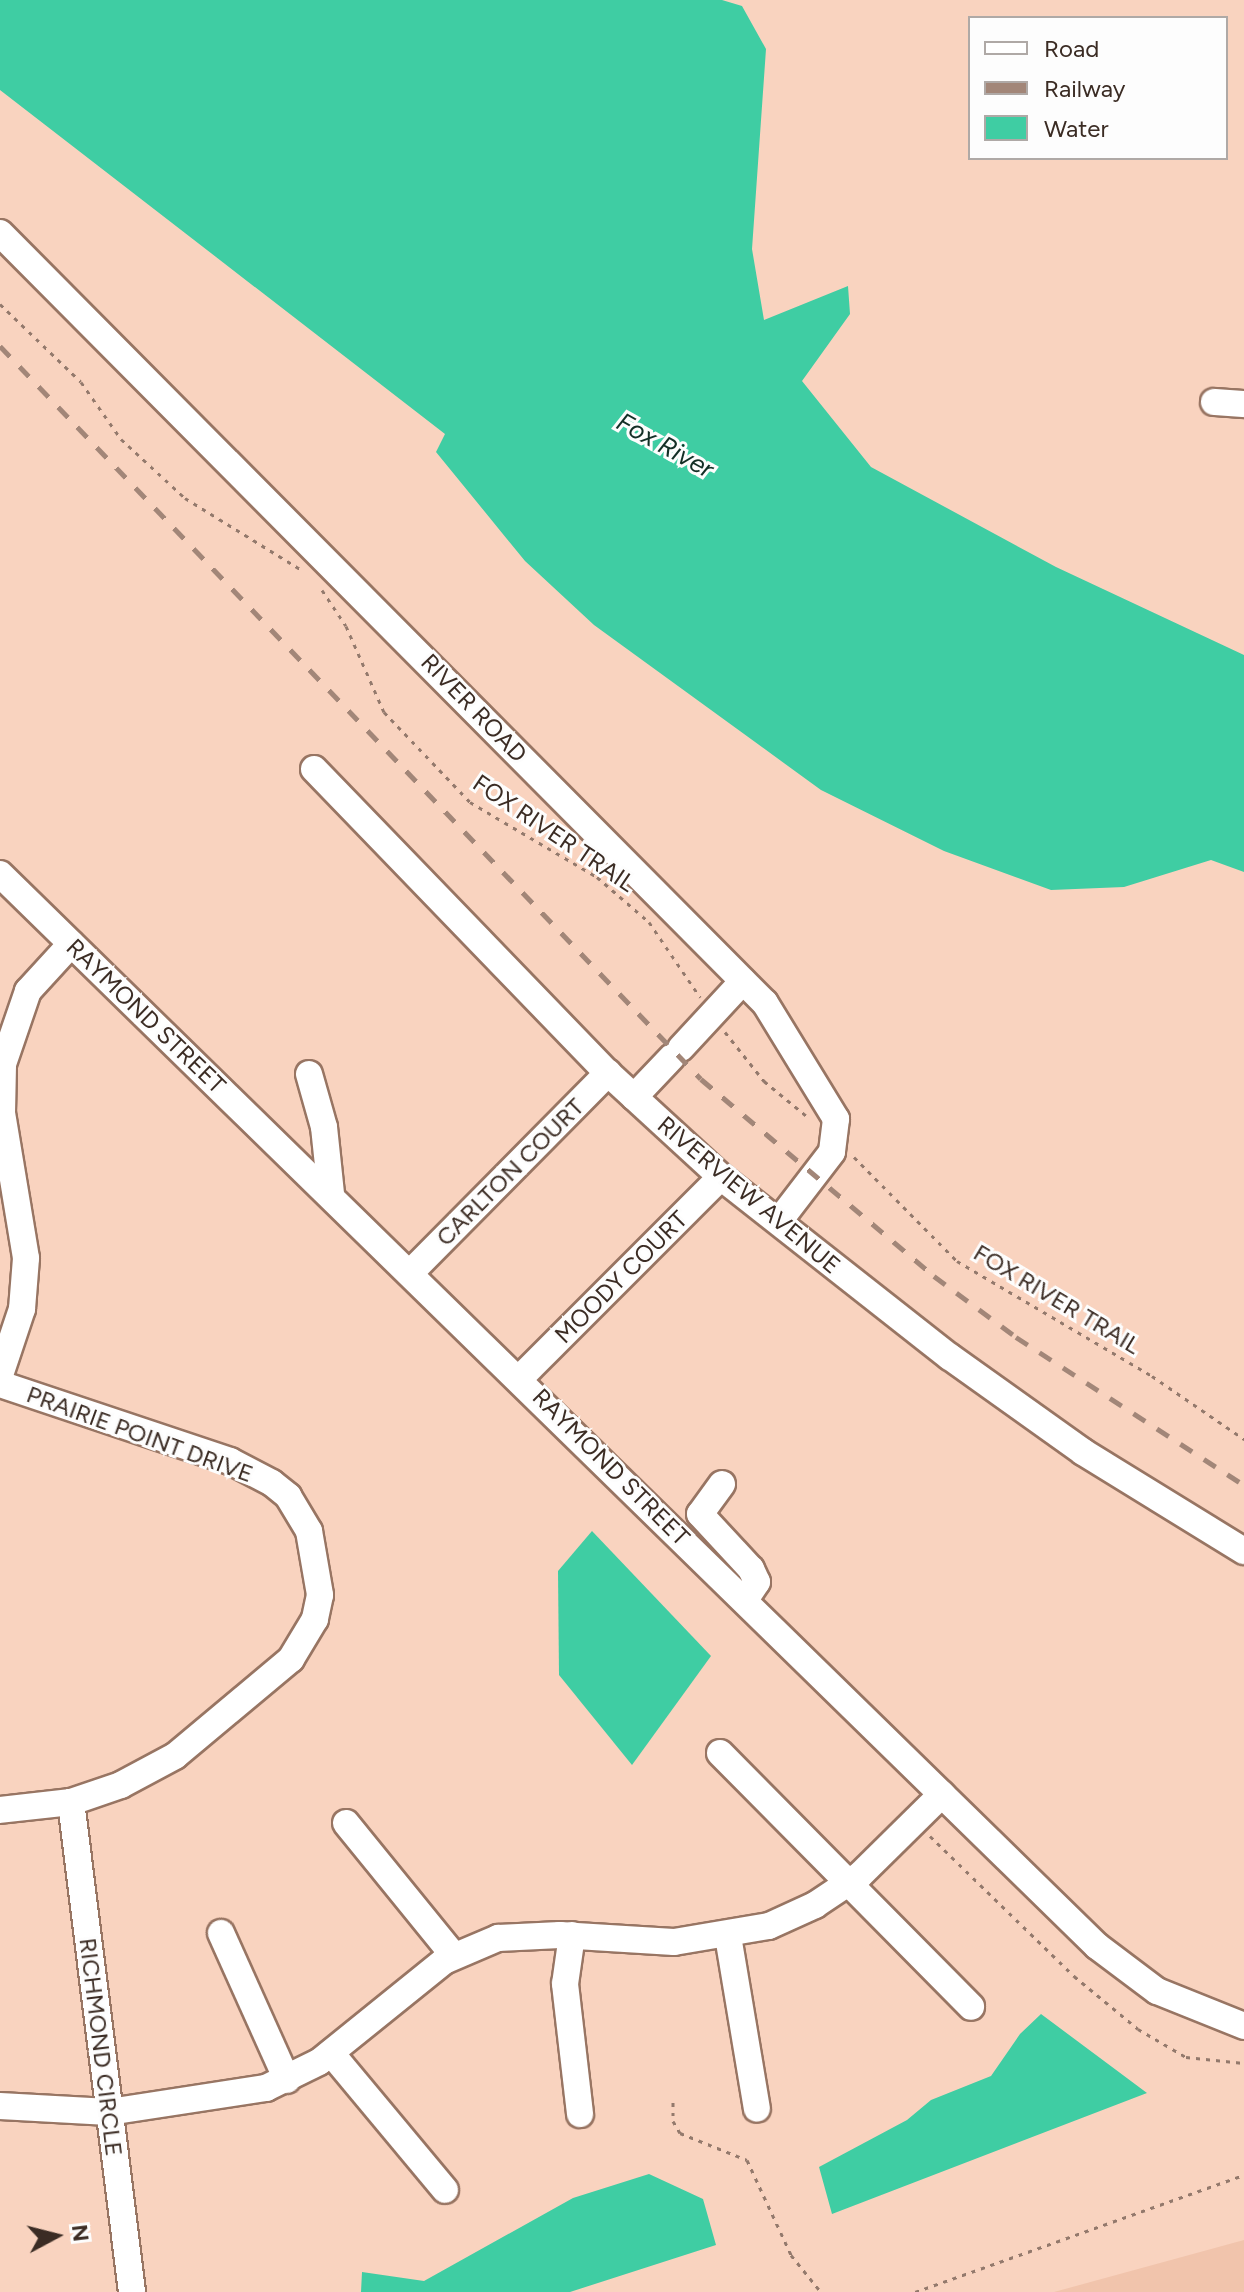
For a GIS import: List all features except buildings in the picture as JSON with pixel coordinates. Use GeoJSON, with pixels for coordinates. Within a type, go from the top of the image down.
{"type":"FeatureCollection","features":[{"type":"Feature","properties":{"kind":"street","name":"RIVER ROAD"},"geometry":{"type":"LineString","coordinates":[[0,233],[765,1003],[836,1119],[836,1141]]}},
{"type":"Feature","properties":{"kind":"street"},"geometry":{"type":"LineString","coordinates":[[1214,402],[1244,404]]}},
{"type":"Feature","properties":{"kind":"street","name":"RIVERVIEW AVENUE"},"geometry":{"type":"LineString","coordinates":[[314,769],[608,1073],[721,1177],[928,1340],[1083,1452],[1244,1551]]}},
{"type":"Feature","properties":{"kind":"street","name":"RAYMOND STREET"},"geometry":{"type":"LineString","coordinates":[[0,874],[412,1271],[942,1794],[1126,1970],[1198,2011],[1244,2026]]}},
{"type":"Feature","properties":{"kind":"street"},"geometry":{"type":"LineString","coordinates":[[0,1375],[22,1309],[26,1258],[2,1113],[3,1064],[28,991],[71,944]]}},
{"type":"Feature","properties":{"kind":"street"},"geometry":{"type":"LineString","coordinates":[[634,1097],[743,981]]}},
{"type":"Feature","properties":{"kind":"street","name":"CARLTON COURT"},"geometry":{"type":"LineString","coordinates":[[412,1271],[608,1073]]}},
{"type":"Feature","properties":{"kind":"street"},"geometry":{"type":"LineString","coordinates":[[309,1074],[324,1127],[331,1194]]}},
{"type":"Feature","properties":{"kind":"street"},"geometry":{"type":"LineString","coordinates":[[779,1221],[815,1178],[836,1141]]}},
{"type":"Feature","properties":{"kind":"street","name":"MOODY COURT"},"geometry":{"type":"LineString","coordinates":[[520,1378],[721,1177]]}},
{"type":"Feature","properties":{"kind":"street","name":"PRAIRIE POINT DRIVE"},"geometry":{"type":"LineString","coordinates":[[0,1384],[251,1470],[288,1496],[316,1551],[320,1595],[315,1619],[291,1659],[175,1756],[121,1785],[71,1802],[0,1810]]}},
{"type":"Feature","properties":{"kind":"street"},"geometry":{"type":"LineString","coordinates":[[722,1484],[700,1514],[751,1569],[757,1582],[745,1600]]}},
{"type":"Feature","properties":{"kind":"street"},"geometry":{"type":"LineString","coordinates":[[720,1753],[971,2007]]}},
{"type":"Feature","properties":{"kind":"street"},"geometry":{"type":"LineString","coordinates":[[0,2106],[109,2112],[237,2095],[287,2080],[331,2053],[454,1956],[519,1935],[674,1942],[728,1936],[794,1916],[849,1883],[942,1794]]}},
{"type":"Feature","properties":{"kind":"street","name":"RICHMOND CIRCLE"},"geometry":{"type":"LineString","coordinates":[[71,1802],[132,2292]]}},
{"type":"Feature","properties":{"kind":"street"},"geometry":{"type":"LineString","coordinates":[[346,1823],[454,1956]]}},
{"type":"Feature","properties":{"kind":"street"},"geometry":{"type":"LineString","coordinates":[[221,1933],[287,2080]]}},
{"type":"Feature","properties":{"kind":"street"},"geometry":{"type":"LineString","coordinates":[[572,1935],[565,1984],[580,2114]]}},
{"type":"Feature","properties":{"kind":"street"},"geometry":{"type":"LineString","coordinates":[[728,1936],[757,2109]]}},
{"type":"Feature","properties":{"kind":"street"},"geometry":{"type":"LineString","coordinates":[[331,2053],[445,2190]]}},
{"type":"Feature","properties":{"kind":"path","name":"FOX RIVER TRAIL"},"geometry":{"type":"LineString","coordinates":[[0,304],[81,382],[121,439],[185,498],[315,579],[346,626],[384,712],[470,802],[597,877],[649,922],[711,1015],[764,1081],[900,1198],[957,1261],[1152,1376],[1244,1439]]}},
{"type":"Feature","properties":{"kind":"path"},"geometry":{"type":"LineString","coordinates":[[915,1822],[1074,1976],[1138,2029],[1186,2057],[1244,2063]]}},
{"type":"Feature","properties":{"kind":"path"},"geometry":{"type":"LineString","coordinates":[[673,2102],[673,2121],[680,2133],[747,2160],[791,2255],[821,2292]]}},
{"type":"Feature","properties":{"kind":"path"},"geometry":{"type":"LineString","coordinates":[[915,2292],[1244,2175]]}},
{"type":"Feature","properties":{"kind":"shaded area"},"geometry":{"type":"Polygon","coordinates":[[[1244,2240],[1244,2292],[1054,2292],[1244,2240]]]}},
{"type":"Feature","properties":{"kind":"water","name":"Fox River"},"geometry":{"type":"Polygon","coordinates":[[[0,0],[722,0],[742,6],[766,49],[752,249],[764,320],[848,286],[850,314],[802,381],[871,467],[1056,567],[1244,655],[1244,872],[1211,860],[1124,887],[1051,890],[944,851],[821,790],[594,625],[525,561],[436,452],[445,434],[0,90],[0,0]]]}},
{"type":"Feature","properties":{"kind":"water"},"geometry":{"type":"Polygon","coordinates":[[[592,1531],[711,1656],[632,1765],[559,1675],[558,1571],[592,1531]]]}},
{"type":"Feature","properties":{"kind":"water"},"geometry":{"type":"Polygon","coordinates":[[[1041,2014],[1147,2093],[832,2214],[819,2167],[907,2120],[931,2100],[991,2076],[1020,2034],[1041,2014]]]}},
{"type":"Feature","properties":{"kind":"water"},"geometry":{"type":"Polygon","coordinates":[[[649,2174],[703,2199],[716,2245],[570,2292],[361,2292],[362,2272],[424,2281],[573,2198],[649,2174]]]}},
{"type":"Feature","properties":{"kind":"railway"},"geometry":{"type":"LineString","coordinates":[[0,346],[701,1079],[934,1276],[1016,1337],[1244,1485]]}}]}
